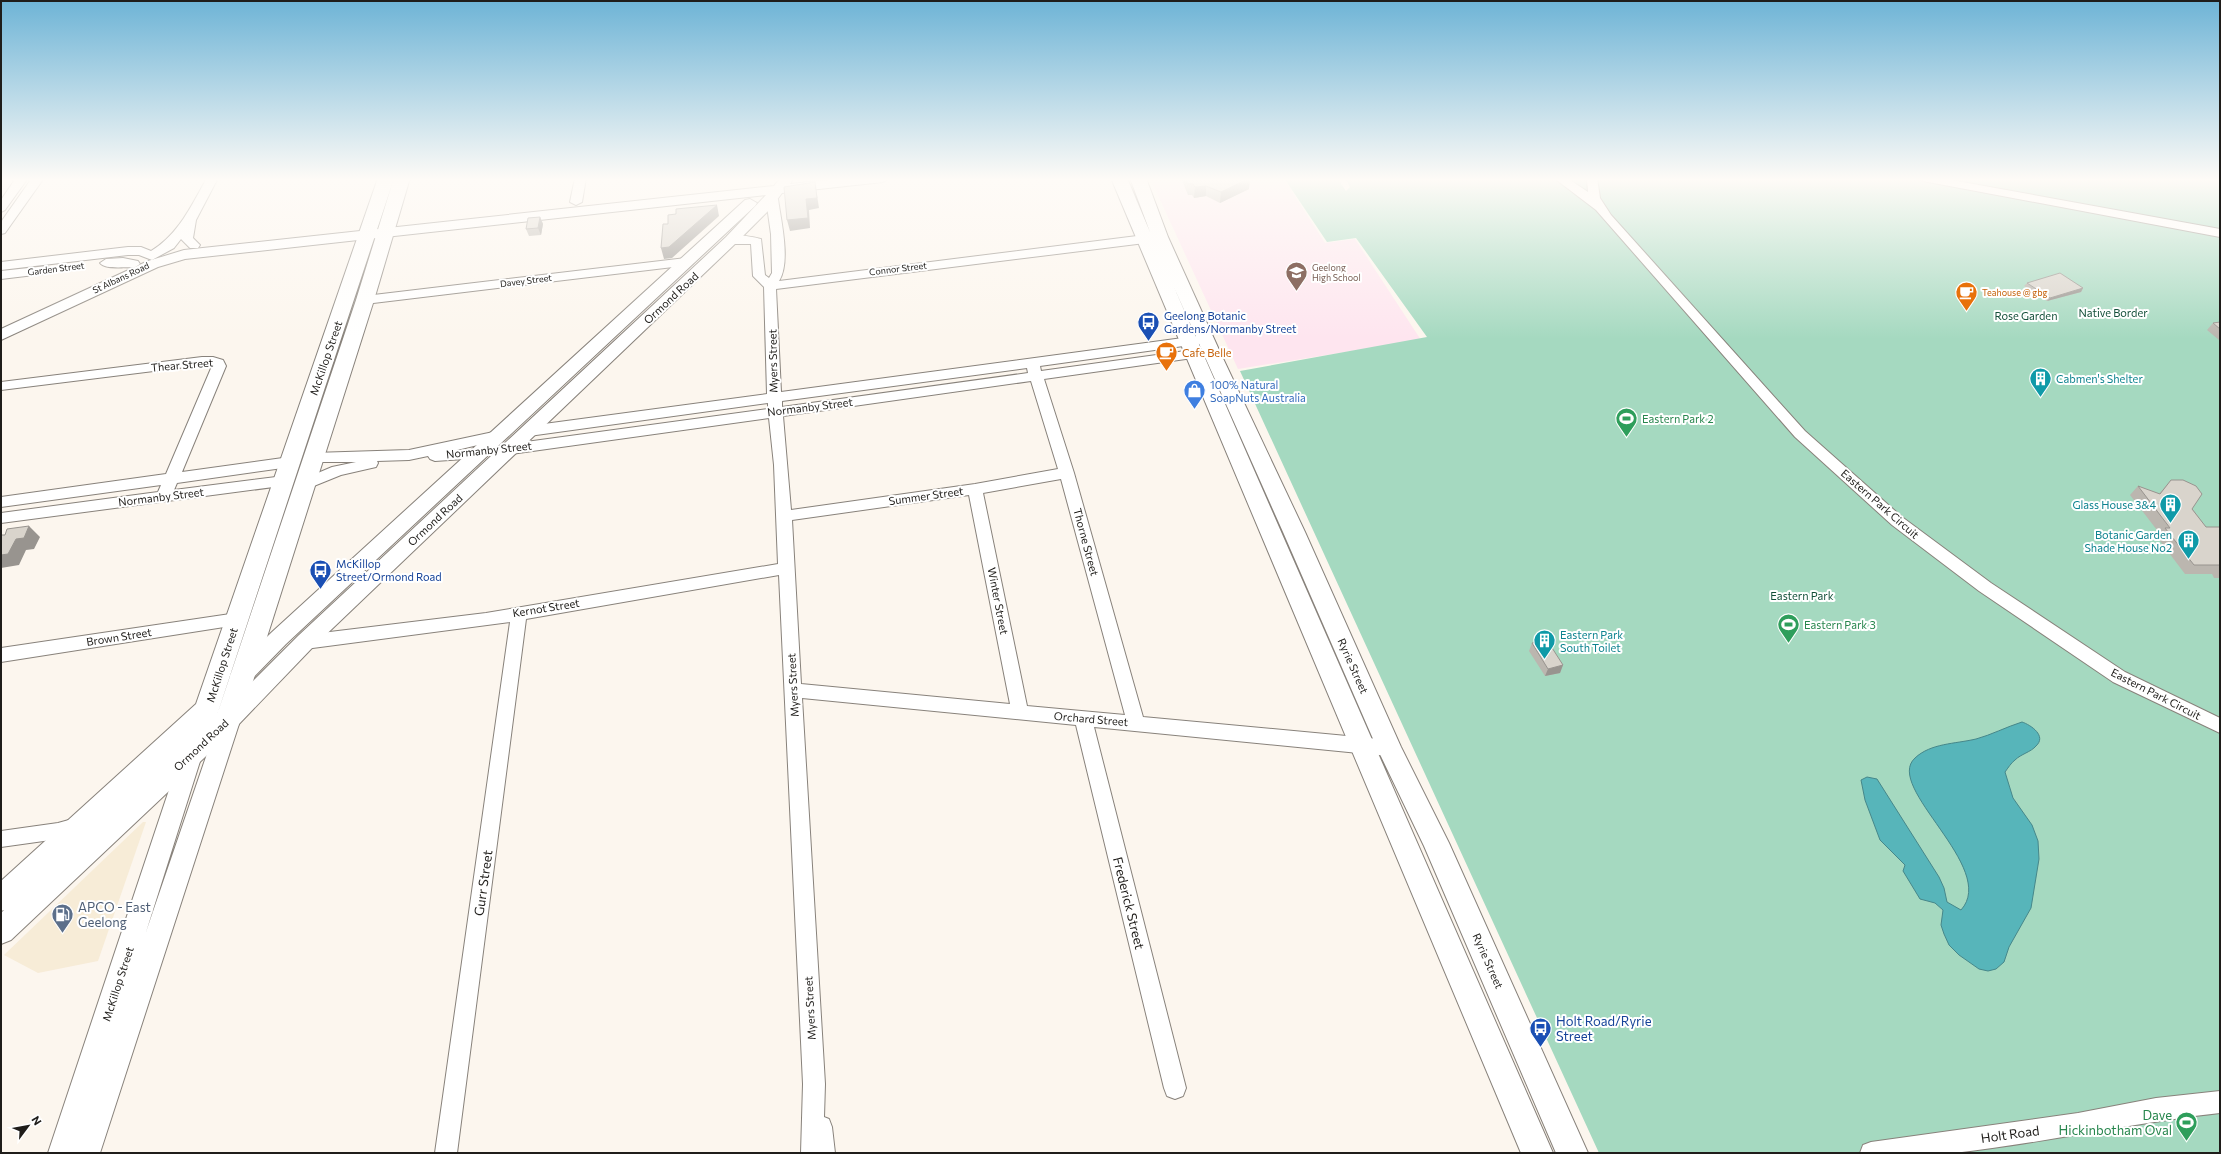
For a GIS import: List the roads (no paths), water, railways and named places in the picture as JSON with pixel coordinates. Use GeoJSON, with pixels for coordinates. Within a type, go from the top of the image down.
{"type":"FeatureCollection","features":[{"type":"Feature","properties":{"kind":"main road","name":"McKillop Street"},"geometry":{"type":"LineString","coordinates":[[219,714],[237,619],[293,476],[376,232]]}},
{"type":"Feature","properties":{"kind":"main road","name":"McKillop Street"},"geometry":{"type":"LineString","coordinates":[[219,714],[242,675],[293,476],[313,458],[365,300],[377,232]]}},
{"type":"Feature","properties":{"kind":"main road","name":"Ryrie Street"},"geometry":{"type":"LineString","coordinates":[[1149,232],[1199,346],[1361,746],[1537,1153]]}},
{"type":"Feature","properties":{"kind":"main road","name":"Ryrie Street"},"geometry":{"type":"LineString","coordinates":[[1151,232],[1152,238]]}},
{"type":"Feature","properties":{"kind":"main road","name":"Ryrie Street"},"geometry":{"type":"LineString","coordinates":[[1199,346],[1281,503],[1390,748],[1436,843],[1572,1153]]}},
{"type":"Feature","properties":{"kind":"main road","name":"Ormond Road"},"geometry":{"type":"LineString","coordinates":[[1,930],[191,755],[219,714]]}},
{"type":"Feature","properties":{"kind":"main road","name":"Ormond Road"},"geometry":{"type":"LineString","coordinates":[[1,899],[83,823],[219,714]]}},
{"type":"Feature","properties":{"kind":"street"},"geometry":{"type":"LineString","coordinates":[[152,256],[170,245],[181,232]]}},
{"type":"Feature","properties":{"kind":"street"},"geometry":{"type":"LineString","coordinates":[[134,264],[145,264],[191,250],[187,240],[188,232]]}},
{"type":"Feature","properties":{"kind":"street","name":"Garden Street"},"geometry":{"type":"LineString","coordinates":[[1,266],[128,251],[141,252],[152,256],[191,250],[352,232]]}},
{"type":"Feature","properties":{"kind":"street","name":"Ormond Road"},"geometry":{"type":"LineString","coordinates":[[219,714],[305,642],[504,442],[686,262],[719,232]]}},
{"type":"Feature","properties":{"kind":"street","name":"Ormond Road"},"geometry":{"type":"LineString","coordinates":[[529,431],[731,240],[737,232]]}},
{"type":"Feature","properties":{"kind":"street","name":"Myers Street"},"geometry":{"type":"LineString","coordinates":[[777,232],[778,273],[770,286],[774,405],[781,465],[814,1084],[812,1153]]}},
{"type":"Feature","properties":{"kind":"street","name":"Eastern Park Circuit"},"geometry":{"type":"LineString","coordinates":[[1620,232],[1800,434],[1897,521],[1984,587],[2119,677],[2220,726]]}},
{"type":"Feature","properties":{"kind":"street","name":"Connor Street"},"geometry":{"type":"LineString","coordinates":[[770,286],[1152,238]]}},
{"type":"Feature","properties":{"kind":"street"},"geometry":{"type":"LineString","coordinates":[[731,240],[754,240],[757,242],[760,276],[770,286]]}},
{"type":"Feature","properties":{"kind":"street"},"geometry":{"type":"LineString","coordinates":[[757,248],[778,246]]}},
{"type":"Feature","properties":{"kind":"street","name":"St Albans Road"},"geometry":{"type":"LineString","coordinates":[[1,335],[153,264],[191,250]]}},
{"type":"Feature","properties":{"kind":"street","name":"St Albans Road"},"geometry":{"type":"LineString","coordinates":[[57,308],[134,264],[152,256]]}},
{"type":"Feature","properties":{"kind":"street","name":"Davey Street"},"geometry":{"type":"LineString","coordinates":[[365,300],[686,262]]}},
{"type":"Feature","properties":{"kind":"street","name":"Garden Street"},"geometry":{"type":"LineString","coordinates":[[1,275],[112,263],[134,264]]}},
{"type":"Feature","properties":{"kind":"street","name":"Normanby Street"},"geometry":{"type":"LineString","coordinates":[[1,518],[337,471],[403,455],[774,405],[871,400],[1034,369],[1199,346]]}},
{"type":"Feature","properties":{"kind":"street","name":"Thear Street"},"geometry":{"type":"LineString","coordinates":[[1,386],[216,361],[219,366],[164,496]]}},
{"type":"Feature","properties":{"kind":"street","name":"Thorne Street"},"geometry":{"type":"LineString","coordinates":[[1034,369],[1067,473],[1136,723]]}},
{"type":"Feature","properties":{"kind":"street","name":"Normanby Street"},"geometry":{"type":"LineString","coordinates":[[504,442],[529,431],[658,421]]}},
{"type":"Feature","properties":{"kind":"street","name":"Ormond Road"},"geometry":{"type":"LineString","coordinates":[[242,675],[279,638],[479,453],[504,442]]}},
{"type":"Feature","properties":{"kind":"street","name":"Normanby Street"},"geometry":{"type":"LineString","coordinates":[[313,458],[460,455],[479,453]]}},
{"type":"Feature","properties":{"kind":"street","name":"Summer Street"},"geometry":{"type":"LineString","coordinates":[[784,516],[975,489],[1067,473]]}},
{"type":"Feature","properties":{"kind":"street","name":"Normanby Street"},"geometry":{"type":"LineString","coordinates":[[1,502],[172,479],[293,476]]}},
{"type":"Feature","properties":{"kind":"street","name":"Winter Street"},"geometry":{"type":"LineString","coordinates":[[975,489],[1020,712]]}},
{"type":"Feature","properties":{"kind":"street","name":"Kernot Street"},"geometry":{"type":"LineString","coordinates":[[305,642],[367,636],[519,613],[787,568]]}},
{"type":"Feature","properties":{"kind":"street","name":"Gurr Street"},"geometry":{"type":"LineString","coordinates":[[446,1153],[519,613]]}},
{"type":"Feature","properties":{"kind":"street","name":"Brown Street"},"geometry":{"type":"LineString","coordinates":[[1,655],[237,619]]}},
{"type":"Feature","properties":{"kind":"street","name":"Orchard Street"},"geometry":{"type":"LineString","coordinates":[[793,690],[1390,748]]}},
{"type":"Feature","properties":{"kind":"street","name":"McKillop Street"},"geometry":{"type":"LineString","coordinates":[[86,1153],[219,714]]}},
{"type":"Feature","properties":{"kind":"street","name":"Frederick Street"},"geometry":{"type":"LineString","coordinates":[[1083,718],[1175,1088]]}},
{"type":"Feature","properties":{"kind":"street","name":"McKillop Street"},"geometry":{"type":"LineString","coordinates":[[62,1153],[191,755]]}},
{"type":"Feature","properties":{"kind":"street"},"geometry":{"type":"LineString","coordinates":[[1,839],[58,831],[83,823]]}},
{"type":"Feature","properties":{"kind":"street"},"geometry":{"type":"LineString","coordinates":[[24,836],[33,838],[36,851],[24,877]]}},
{"type":"Feature","properties":{"kind":"street","name":"Myers Street"},"geometry":{"type":"LineString","coordinates":[[814,1084],[824,1153]]}},
{"type":"Feature","properties":{"kind":"street","name":"Holt Road"},"geometry":{"type":"LineString","coordinates":[[1871,1153],[2078,1124],[2156,1109],[2220,1102]]}},
{"type":"Feature","properties":{"kind":"water"},"geometry":{"type":"Polygon","coordinates":[[[2022,722],[2036,731],[2040,738],[2039,742],[2034,748],[2014,761],[2005,772],[2013,798],[2032,825],[2038,841],[2039,859],[2031,908],[2009,947],[2004,962],[1996,969],[1988,971],[1979,969],[1959,955],[1949,945],[1941,925],[1943,910],[1935,903],[1920,899],[1903,871],[1905,865],[1880,840],[1865,800],[1861,780],[1867,777],[1877,779],[1939,877],[1944,888],[1947,902],[1961,910],[1969,893],[1965,873],[1955,851],[1914,788],[1909,771],[1915,758],[1928,749],[1976,739],[2022,722]]]}},
{"type":"Feature","properties":{"kind":"place","name":"Geelong High School"},"geometry":{"type":"Point","coordinates":[1297,292]}},
{"type":"Feature","properties":{"kind":"place","name":"Teahouse @ gbg"},"geometry":{"type":"Point","coordinates":[1966,312]}},
{"type":"Feature","properties":{"kind":"place","name":"Geelong Botanic Gardens/Normanby Street"},"geometry":{"type":"Point","coordinates":[1149,342]}},
{"type":"Feature","properties":{"kind":"place","name":"Cafe Belle"},"geometry":{"type":"Point","coordinates":[1167,372]}},
{"type":"Feature","properties":{"kind":"place","name":"Cabmen's Shelter"},"geometry":{"type":"Point","coordinates":[2040,398]}},
{"type":"Feature","properties":{"kind":"place","name":"100% Natural SoapNuts Australia"},"geometry":{"type":"Point","coordinates":[1195,410]}},
{"type":"Feature","properties":{"kind":"place","name":"Eastern Park 2"},"geometry":{"type":"Point","coordinates":[1626,438]}},
{"type":"Feature","properties":{"kind":"place","name":"Glass House 3&4"},"geometry":{"type":"Point","coordinates":[2171,524]}},
{"type":"Feature","properties":{"kind":"place","name":"Botanic Garden Shade House No2"},"geometry":{"type":"Point","coordinates":[2188,560]}},
{"type":"Feature","properties":{"kind":"place","name":"McKillop Street/Ormond Road"},"geometry":{"type":"Point","coordinates":[320,590]}},
{"type":"Feature","properties":{"kind":"place","name":"Eastern Park 3"},"geometry":{"type":"Point","coordinates":[1788,644]}},
{"type":"Feature","properties":{"kind":"place","name":"Eastern Park South Toilet"},"geometry":{"type":"Point","coordinates":[1544,660]}},
{"type":"Feature","properties":{"kind":"place","name":"APCO - East Geelong"},"geometry":{"type":"Point","coordinates":[63,934]}},
{"type":"Feature","properties":{"kind":"place","name":"Holt Road/Ryrie Street"},"geometry":{"type":"Point","coordinates":[1541,1048]}},
{"type":"Feature","properties":{"kind":"place","name":"Dave Hickinbotham Oval"},"geometry":{"type":"Point","coordinates":[2187,1142]}},
{"type":"Feature","properties":{"kind":"park label","name":"Native Border"},"geometry":{"type":"Point","coordinates":[2113,313]}},
{"type":"Feature","properties":{"kind":"park label","name":"Rose Garden"},"geometry":{"type":"Point","coordinates":[2026,316]}},
{"type":"Feature","properties":{"kind":"park label","name":"Eastern Park"},"geometry":{"type":"Point","coordinates":[1802,596]}}]}
